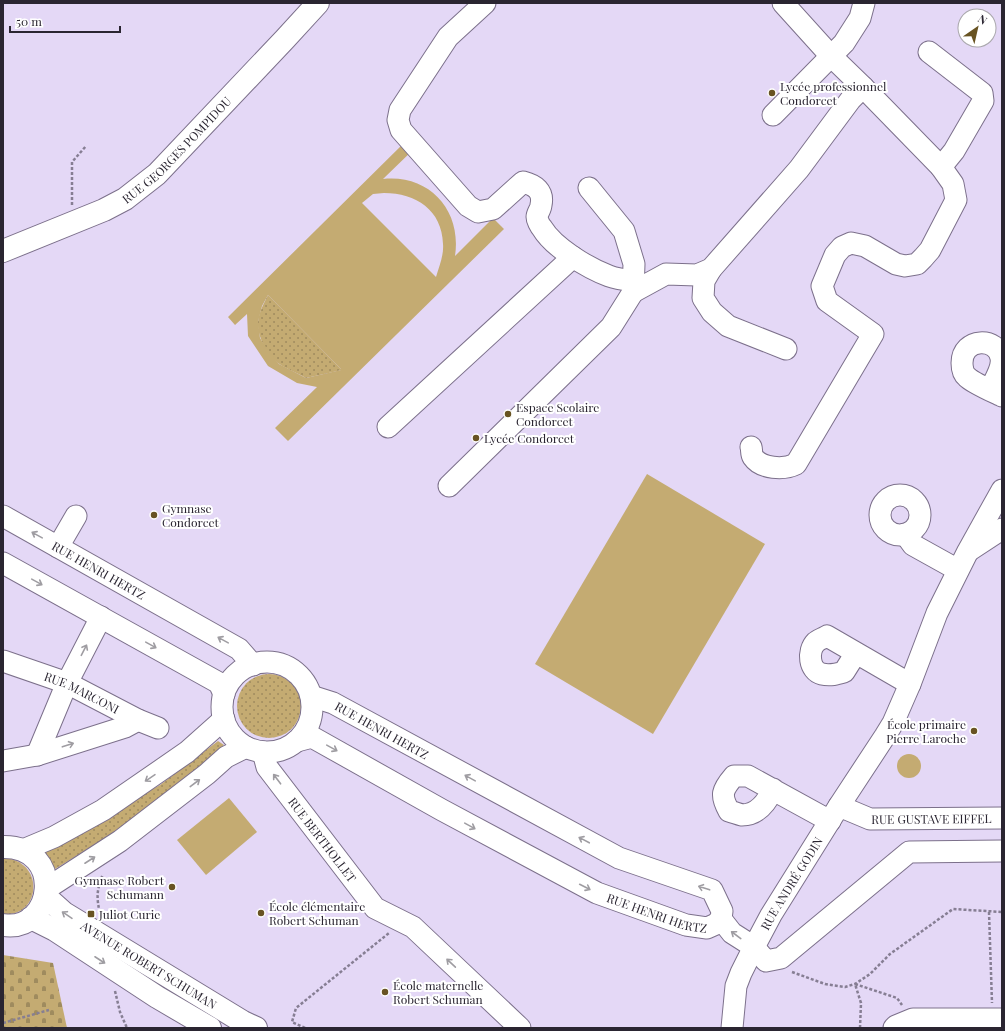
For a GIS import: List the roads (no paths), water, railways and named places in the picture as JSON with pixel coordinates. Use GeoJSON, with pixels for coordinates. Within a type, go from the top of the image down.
{"type":"FeatureCollection","features":[{"type":"Feature","properties":{"kind":"main road","name":"RUE GEORGES POMPIDOU"},"geometry":{"type":"LineString","coordinates":[[3,251],[104,210],[132,194],[156,174],[318,3]]}},
{"type":"Feature","properties":{"kind":"main road"},"geometry":{"type":"LineString","coordinates":[[3,925],[18,924],[31,918],[41,907],[46,893],[46,877],[41,866],[33,857],[13,849]]}},
{"type":"Feature","properties":{"kind":"main road","name":"AVENUE ROBERT SCHUMAN"},"geometry":{"type":"LineString","coordinates":[[46,893],[64,913],[243,1022],[256,1028]]}},
{"type":"Feature","properties":{"kind":"main road","name":"AVENUE ROBERT SCHUMAN"},"geometry":{"type":"LineString","coordinates":[[31,918],[54,930],[209,1028]]}},
{"type":"Feature","properties":{"kind":"street"},"geometry":{"type":"LineString","coordinates":[[299,24],[303,3]]}},
{"type":"Feature","properties":{"kind":"street"},"geometry":{"type":"LineString","coordinates":[[485,3],[448,37],[400,110],[398,120],[401,130],[468,206],[478,212],[492,209],[523,182],[537,187],[541,193],[542,204],[537,217],[546,234],[561,249],[610,277],[633,287],[666,274],[696,275],[711,269]]}},
{"type":"Feature","properties":{"kind":"street"},"geometry":{"type":"LineString","coordinates":[[751,447],[754,458],[767,466],[781,468],[791,467],[796,464],[873,334],[827,300],[822,286],[835,255],[842,247],[850,243],[865,246],[896,264],[905,266],[917,264],[930,250],[956,200],[953,184],[942,167],[830,55],[783,3]]}},
{"type":"Feature","properties":{"kind":"street"},"geometry":{"type":"LineString","coordinates":[[773,115],[830,55],[844,43],[860,18],[864,3]]}},
{"type":"Feature","properties":{"kind":"street"},"geometry":{"type":"LineString","coordinates":[[929,52],[982,93],[983,101],[954,151],[942,167]]}},
{"type":"Feature","properties":{"kind":"street"},"geometry":{"type":"LineString","coordinates":[[786,349],[728,326],[712,312],[702,298],[704,281],[711,269],[799,169],[852,99],[863,87]]}},
{"type":"Feature","properties":{"kind":"street"},"geometry":{"type":"LineString","coordinates":[[449,486],[611,327],[633,287],[634,264],[624,231],[589,188]]}},
{"type":"Feature","properties":{"kind":"street"},"geometry":{"type":"LineString","coordinates":[[388,426],[573,257]]}},
{"type":"Feature","properties":{"kind":"street","name":"RUE ANDRÉ GODIN"},"geometry":{"type":"LineString","coordinates":[[732,1028],[736,986],[741,972],[771,915],[834,813],[893,723],[910,684],[937,612],[968,551],[1001,496]]}},
{"type":"Feature","properties":{"kind":"street","name":"RUE HENRI HERTZ"},"geometry":{"type":"LineString","coordinates":[[3,516],[239,649],[253,665]]}},
{"type":"Feature","properties":{"kind":"street"},"geometry":{"type":"LineString","coordinates":[[58,547],[76,516]]}},
{"type":"Feature","properties":{"kind":"street"},"geometry":{"type":"LineString","coordinates":[[968,551],[1002,529]]}},
{"type":"Feature","properties":{"kind":"street"},"geometry":{"type":"LineString","coordinates":[[905,534],[913,545],[958,570]]}},
{"type":"Feature","properties":{"kind":"street"},"geometry":{"type":"LineString","coordinates":[[3,563],[219,683],[224,694]]}},
{"type":"Feature","properties":{"kind":"street"},"geometry":{"type":"LineString","coordinates":[[37,755],[67,683],[101,617]]}},
{"type":"Feature","properties":{"kind":"street"},"geometry":{"type":"LineString","coordinates":[[856,653],[910,684]]}},
{"type":"Feature","properties":{"kind":"street","name":"RUE MARCONI"},"geometry":{"type":"LineString","coordinates":[[3,661],[67,683],[138,720],[158,728]]}},
{"type":"Feature","properties":{"kind":"street"},"geometry":{"type":"LineString","coordinates":[[46,893],[120,841],[207,774],[226,757],[254,750],[275,752],[286,748],[297,741],[305,732],[310,720],[312,708],[311,696],[307,686],[301,678],[284,666],[274,663],[253,665],[240,671],[231,681],[224,694],[222,706],[224,719],[232,735],[254,750]]}},
{"type":"Feature","properties":{"kind":"street","name":"RUE HENRI HERTZ"},"geometry":{"type":"LineString","coordinates":[[297,741],[312,737],[449,814],[597,893],[686,925],[707,928],[716,924],[721,919],[722,911],[712,890],[619,858],[334,703],[311,696]]}},
{"type":"Feature","properties":{"kind":"street"},"geometry":{"type":"LineString","coordinates":[[13,849],[54,838],[103,810],[187,752],[224,719]]}},
{"type":"Feature","properties":{"kind":"street"},"geometry":{"type":"LineString","coordinates":[[3,761],[37,755],[125,727],[138,720]]}},
{"type":"Feature","properties":{"kind":"street","name":"RUE BERTHOLLET"},"geometry":{"type":"LineString","coordinates":[[254,750],[375,908],[413,927],[520,1028]]}},
{"type":"Feature","properties":{"kind":"street"},"geometry":{"type":"LineString","coordinates":[[773,789],[834,813]]}},
{"type":"Feature","properties":{"kind":"street","name":"RUE GUSTAVE EIFFEL"},"geometry":{"type":"LineString","coordinates":[[834,813],[870,819],[1002,818]]}},
{"type":"Feature","properties":{"kind":"street"},"geometry":{"type":"LineString","coordinates":[[721,919],[732,933],[754,947],[766,961],[774,960],[781,958],[909,852],[1002,851]]}},
{"type":"Feature","properties":{"kind":"street"},"geometry":{"type":"LineString","coordinates":[[894,1028],[913,1019],[997,1019]]}},
{"type":"Feature","properties":{"kind":"place","name":"Lycée professionnel Condorcet"},"geometry":{"type":"Point","coordinates":[772,93]}},
{"type":"Feature","properties":{"kind":"place","name":"Espace Scolaire Condorcet"},"geometry":{"type":"Point","coordinates":[508,414]}},
{"type":"Feature","properties":{"kind":"place","name":"Lycée Condorcet"},"geometry":{"type":"Point","coordinates":[476,438]}},
{"type":"Feature","properties":{"kind":"place","name":"Gymnase Condorcet"},"geometry":{"type":"Point","coordinates":[154,515]}},
{"type":"Feature","properties":{"kind":"place","name":"École primaire Pierre Laroche"},"geometry":{"type":"Point","coordinates":[974,731]}},
{"type":"Feature","properties":{"kind":"place","name":"Gymnase Robert Schumann"},"geometry":{"type":"Point","coordinates":[172,887]}},
{"type":"Feature","properties":{"kind":"place","name":"École élémentaire Robert Schuman"},"geometry":{"type":"Point","coordinates":[261,913]}},
{"type":"Feature","properties":{"kind":"place","name":"Juliot Curie"},"geometry":{"type":"Point","coordinates":[91,914]}},
{"type":"Feature","properties":{"kind":"place","name":"École maternelle Robert Schuman"},"geometry":{"type":"Point","coordinates":[385,992]}}]}
